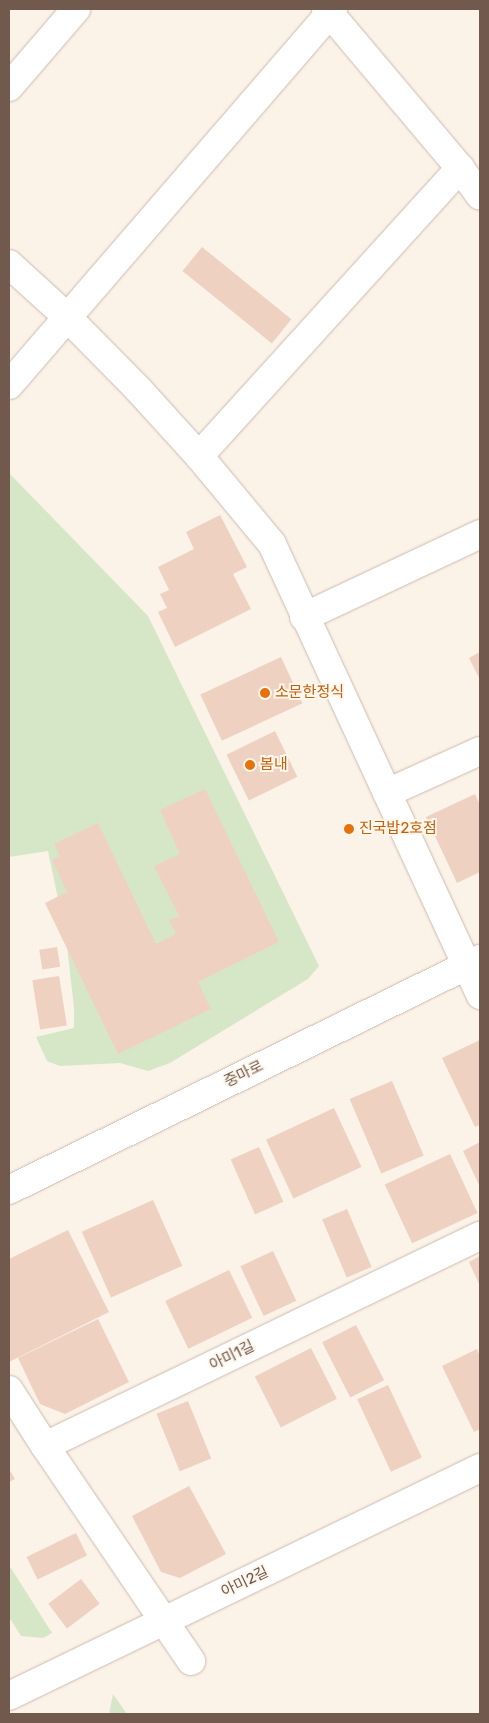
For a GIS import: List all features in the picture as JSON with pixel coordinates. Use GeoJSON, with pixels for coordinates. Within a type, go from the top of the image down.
{"type":"FeatureCollection","features":[{"type":"Feature","properties":{"kind":"street"},"geometry":{"type":"LineString","coordinates":[[9,87],[76,9]]}},
{"type":"Feature","properties":{"kind":"street"},"geometry":{"type":"LineString","coordinates":[[9,385],[329,10],[460,168],[480,196]]}},
{"type":"Feature","properties":{"kind":"street"},"geometry":{"type":"LineString","coordinates":[[199,456],[460,168]]}},
{"type":"Feature","properties":{"kind":"street"},"geometry":{"type":"LineString","coordinates":[[9,264],[68,317],[138,388],[199,456],[272,544],[304,617],[388,793],[473,962],[480,995]]}},
{"type":"Feature","properties":{"kind":"street"},"geometry":{"type":"LineString","coordinates":[[304,617],[480,534]]}},
{"type":"Feature","properties":{"kind":"street"},"geometry":{"type":"LineString","coordinates":[[388,793],[480,751]]}},
{"type":"Feature","properties":{"kind":"street","name":"중마로"},"geometry":{"type":"LineString","coordinates":[[9,1190],[473,962]]}},
{"type":"Feature","properties":{"kind":"street","name":"아미1길"},"geometry":{"type":"LineString","coordinates":[[45,1446],[480,1236]]}},
{"type":"Feature","properties":{"kind":"street"},"geometry":{"type":"LineString","coordinates":[[9,1390],[162,1622],[190,1661]]}},
{"type":"Feature","properties":{"kind":"street","name":"아미2길"},"geometry":{"type":"LineString","coordinates":[[9,1696],[480,1468]]}},
{"type":"Feature","properties":{"kind":"green space"},"geometry":{"type":"Polygon","coordinates":[[[9,473],[148,616],[319,966],[308,979],[170,1063],[148,1071],[120,1063],[60,1066],[47,1061],[36,1037],[74,1028],[74,1008],[66,937],[48,851],[9,857],[9,473]]]}},
{"type":"Feature","properties":{"kind":"green space"},"geometry":{"type":"Polygon","coordinates":[[[9,1565],[52,1633],[43,1638],[21,1636],[9,1617],[9,1565]]]}},
{"type":"Feature","properties":{"kind":"green space"},"geometry":{"type":"Polygon","coordinates":[[[113,1694],[127,1714],[109,1714],[113,1694]]]}},
{"type":"Feature","properties":{"kind":"building"},"geometry":{"type":"Polygon","coordinates":[[[202,247],[291,319],[272,343],[182,271],[202,247]]]}},
{"type":"Feature","properties":{"kind":"building"},"geometry":{"type":"Polygon","coordinates":[[[220,515],[247,567],[233,574],[251,609],[175,647],[158,612],[167,608],[160,594],[169,590],[158,567],[194,549],[186,532],[220,515]]]}},
{"type":"Feature","properties":{"kind":"building"},"geometry":{"type":"Polygon","coordinates":[[[480,652],[480,680],[469,658],[480,652]]]}},
{"type":"Feature","properties":{"kind":"building"},"geometry":{"type":"Polygon","coordinates":[[[281,657],[303,703],[222,741],[200,695],[281,657]]]}},
{"type":"Feature","properties":{"kind":"building"},"geometry":{"type":"Polygon","coordinates":[[[275,731],[297,777],[249,801],[226,755],[275,731]]]}},
{"type":"Feature","properties":{"kind":"building"},"geometry":{"type":"Polygon","coordinates":[[[205,789],[279,942],[198,982],[211,1009],[118,1054],[45,903],[67,892],[52,860],[60,856],[54,844],[98,823],[156,944],[176,934],[169,920],[179,916],[154,866],[180,854],[160,810],[205,789]]]}},
{"type":"Feature","properties":{"kind":"building"},"geometry":{"type":"Polygon","coordinates":[[[475,794],[480,805],[480,872],[457,883],[426,817],[475,794]]]}},
{"type":"Feature","properties":{"kind":"building"},"geometry":{"type":"Polygon","coordinates":[[[57,947],[60,967],[42,970],[39,950],[57,947]]]}},
{"type":"Feature","properties":{"kind":"building"},"geometry":{"type":"Polygon","coordinates":[[[59,976],[67,1025],[40,1030],[32,980],[59,976]]]}},
{"type":"Feature","properties":{"kind":"building"},"geometry":{"type":"Polygon","coordinates":[[[480,1040],[480,1125],[475,1127],[442,1058],[480,1040]]]}},
{"type":"Feature","properties":{"kind":"building"},"geometry":{"type":"Polygon","coordinates":[[[392,1081],[424,1156],[381,1174],[350,1099],[392,1081]]]}},
{"type":"Feature","properties":{"kind":"building"},"geometry":{"type":"Polygon","coordinates":[[[334,1108],[361,1167],[293,1199],[266,1140],[334,1108]]]}},
{"type":"Feature","properties":{"kind":"building"},"geometry":{"type":"Polygon","coordinates":[[[480,1142],[480,1187],[463,1151],[480,1142]]]}},
{"type":"Feature","properties":{"kind":"building"},"geometry":{"type":"Polygon","coordinates":[[[259,1147],[283,1202],[255,1214],[231,1160],[259,1147]]]}},
{"type":"Feature","properties":{"kind":"building"},"geometry":{"type":"Polygon","coordinates":[[[450,1154],[477,1213],[412,1243],[385,1184],[450,1154]]]}},
{"type":"Feature","properties":{"kind":"building"},"geometry":{"type":"Polygon","coordinates":[[[153,1200],[182,1266],[111,1298],[82,1232],[153,1200]]]}},
{"type":"Feature","properties":{"kind":"building"},"geometry":{"type":"Polygon","coordinates":[[[347,1209],[372,1267],[347,1278],[322,1220],[347,1209]]]}},
{"type":"Feature","properties":{"kind":"building"},"geometry":{"type":"Polygon","coordinates":[[[68,1230],[109,1312],[9,1362],[9,1259],[68,1230]]]}},
{"type":"Feature","properties":{"kind":"building"},"geometry":{"type":"Polygon","coordinates":[[[273,1251],[296,1301],[264,1316],[240,1266],[273,1251]]]}},
{"type":"Feature","properties":{"kind":"building"},"geometry":{"type":"Polygon","coordinates":[[[480,1256],[480,1286],[469,1262],[480,1256]]]}},
{"type":"Feature","properties":{"kind":"building"},"geometry":{"type":"Polygon","coordinates":[[[229,1270],[252,1318],[188,1349],[165,1301],[229,1270]]]}},
{"type":"Feature","properties":{"kind":"building"},"geometry":{"type":"Polygon","coordinates":[[[98,1319],[129,1382],[65,1414],[40,1404],[18,1358],[98,1319]]]}},
{"type":"Feature","properties":{"kind":"building"},"geometry":{"type":"Polygon","coordinates":[[[356,1325],[384,1380],[350,1397],[322,1342],[356,1325]]]}},
{"type":"Feature","properties":{"kind":"building"},"geometry":{"type":"Polygon","coordinates":[[[311,1348],[337,1399],[281,1427],[255,1377],[311,1348]]]}},
{"type":"Feature","properties":{"kind":"building"},"geometry":{"type":"Polygon","coordinates":[[[477,1349],[480,1357],[480,1429],[474,1432],[442,1366],[477,1349]]]}},
{"type":"Feature","properties":{"kind":"building"},"geometry":{"type":"Polygon","coordinates":[[[388,1385],[422,1458],[391,1472],[357,1399],[388,1385]]]}},
{"type":"Feature","properties":{"kind":"building"},"geometry":{"type":"Polygon","coordinates":[[[188,1401],[211,1458],[180,1471],[156,1414],[188,1401]]]}},
{"type":"Feature","properties":{"kind":"building"},"geometry":{"type":"Polygon","coordinates":[[[9,1469],[15,1479],[9,1482],[9,1469]]]}},
{"type":"Feature","properties":{"kind":"building"},"geometry":{"type":"Polygon","coordinates":[[[189,1486],[226,1554],[180,1578],[161,1572],[132,1516],[189,1486]]]}},
{"type":"Feature","properties":{"kind":"building"},"geometry":{"type":"Polygon","coordinates":[[[76,1533],[87,1555],[38,1580],[27,1557],[76,1533]]]}},
{"type":"Feature","properties":{"kind":"building"},"geometry":{"type":"Polygon","coordinates":[[[81,1579],[100,1604],[67,1628],[48,1604],[81,1579]]]}},
{"type":"Feature","properties":{"kind":"place","name":"소문한정식"},"geometry":{"type":"Point","coordinates":[265,693]}},
{"type":"Feature","properties":{"kind":"place","name":"봄내"},"geometry":{"type":"Point","coordinates":[250,765]}},
{"type":"Feature","properties":{"kind":"place","name":"진국밥2호점"},"geometry":{"type":"Point","coordinates":[349,829]}}]}
